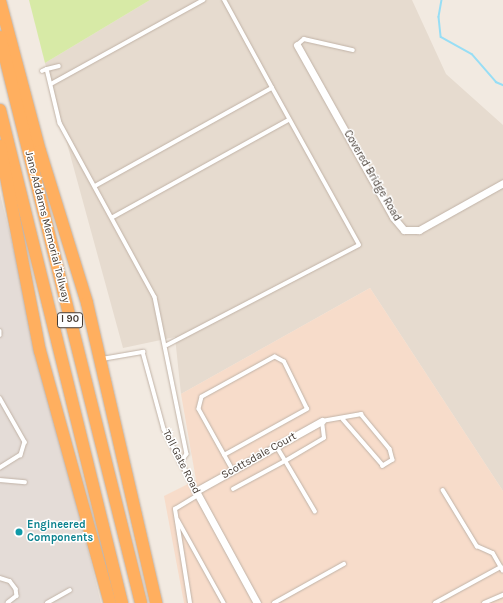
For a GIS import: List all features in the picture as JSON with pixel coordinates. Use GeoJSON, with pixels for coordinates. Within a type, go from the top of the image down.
{"type":"FeatureCollection","features":[{"type":"Feature","properties":{"kind":"highway"},"geometry":{"type":"LineString","coordinates":[[0,1],[101,359],[156,603]]}},
{"type":"Feature","properties":{"kind":"highway","name":"Jane Addams Memorial Tollway"},"geometry":{"type":"LineString","coordinates":[[0,37],[141,603]]}},
{"type":"Feature","properties":{"kind":"highway","name":"Jane Addams Memorial Tollway"},"geometry":{"type":"LineString","coordinates":[[0,110],[122,603]]}},
{"type":"Feature","properties":{"kind":"highway"},"geometry":{"type":"LineString","coordinates":[[0,146],[40,351],[110,603]]}},
{"type":"Feature","properties":{"kind":"street","name":"Covered Bridge Road"},"geometry":{"type":"LineString","coordinates":[[297,45],[393,217],[404,230],[419,230],[503,183]]}},
{"type":"Feature","properties":{"kind":"street","name":"Scottsdale Court"},"geometry":{"type":"LineString","coordinates":[[197,493],[233,470],[322,421]]}},
{"type":"Feature","properties":{"kind":"street","name":"Toll Gate Road"},"geometry":{"type":"LineString","coordinates":[[197,493],[257,603]]}},
{"type":"Feature","properties":{"kind":"lane"},"geometry":{"type":"LineString","coordinates":[[50,84],[203,0]]}},
{"type":"Feature","properties":{"kind":"lane"},"geometry":{"type":"LineString","coordinates":[[167,345],[359,245],[224,0]]}},
{"type":"Feature","properties":{"kind":"lane"},"geometry":{"type":"LineString","coordinates":[[297,45],[304,39],[353,50]]}},
{"type":"Feature","properties":{"kind":"lane"},"geometry":{"type":"LineString","coordinates":[[42,71],[60,66]]}},
{"type":"Feature","properties":{"kind":"lane"},"geometry":{"type":"LineString","coordinates":[[47,69],[60,123],[150,284],[167,345],[187,454],[181,462]]}},
{"type":"Feature","properties":{"kind":"lane"},"geometry":{"type":"LineString","coordinates":[[95,186],[272,88]]}},
{"type":"Feature","properties":{"kind":"lane"},"geometry":{"type":"LineString","coordinates":[[113,217],[289,120]]}},
{"type":"Feature","properties":{"kind":"lane","name":"Toll Gate Road"},"geometry":{"type":"LineString","coordinates":[[101,359],[143,352],[155,402],[181,462],[197,493]]}},
{"type":"Feature","properties":{"kind":"lane"},"geometry":{"type":"LineString","coordinates":[[224,455],[307,409],[284,362],[275,357],[202,397],[199,409],[224,455],[233,470]]}},
{"type":"Feature","properties":{"kind":"lane"},"geometry":{"type":"LineString","coordinates":[[0,398],[25,442],[21,456],[0,468]]}},
{"type":"Feature","properties":{"kind":"lane"},"geometry":{"type":"LineString","coordinates":[[233,489],[324,438],[322,421],[343,420],[352,413],[360,414],[390,449],[393,460],[383,466],[343,420]]}},
{"type":"Feature","properties":{"kind":"lane"},"geometry":{"type":"LineString","coordinates":[[276,446],[315,512]]}},
{"type":"Feature","properties":{"kind":"lane"},"geometry":{"type":"LineString","coordinates":[[0,480],[25,482]]}},
{"type":"Feature","properties":{"kind":"lane"},"geometry":{"type":"LineString","coordinates":[[435,603],[502,569],[492,553],[477,546],[443,490]]}},
{"type":"Feature","properties":{"kind":"lane"},"geometry":{"type":"LineString","coordinates":[[190,603],[175,509],[197,493]]}},
{"type":"Feature","properties":{"kind":"lane"},"geometry":{"type":"LineString","coordinates":[[176,517],[224,603]]}},
{"type":"Feature","properties":{"kind":"lane"},"geometry":{"type":"LineString","coordinates":[[274,603],[344,564]]}},
{"type":"Feature","properties":{"kind":"lane"},"geometry":{"type":"LineString","coordinates":[[0,578],[10,581],[16,589],[17,596],[8,603]]}},
{"type":"Feature","properties":{"kind":"lane"},"geometry":{"type":"LineString","coordinates":[[47,603],[70,590]]}},
{"type":"Feature","properties":{"kind":"lane"},"geometry":{"type":"LineString","coordinates":[[484,603],[503,595]]}},
{"type":"Feature","properties":{"kind":"shaded area"},"geometry":{"type":"Polygon","coordinates":[[[150,0],[412,0],[446,74],[503,125],[503,491],[370,288],[181,394],[175,337],[123,348],[45,63],[150,0]]]}},
{"type":"Feature","properties":{"kind":"shaded area"},"geometry":{"type":"Polygon","coordinates":[[[0,194],[101,603],[0,603],[0,194]]]}},
{"type":"Feature","properties":{"kind":"shaded area"},"geometry":{"type":"Polygon","coordinates":[[[370,288],[503,491],[503,603],[184,603],[164,496],[196,480],[181,394],[370,288]]]}},
{"type":"Feature","properties":{"kind":"green space"},"geometry":{"type":"Polygon","coordinates":[[[29,0],[150,0],[45,63],[29,0]]]}},
{"type":"Feature","properties":{"kind":"waterway"},"geometry":{"type":"LineString","coordinates":[[442,0],[439,17],[441,37],[472,54],[496,82],[503,85]]}},
{"type":"Feature","properties":{"kind":"place","name":"Engineered Components"},"geometry":{"type":"Point","coordinates":[19,532]}}]}
